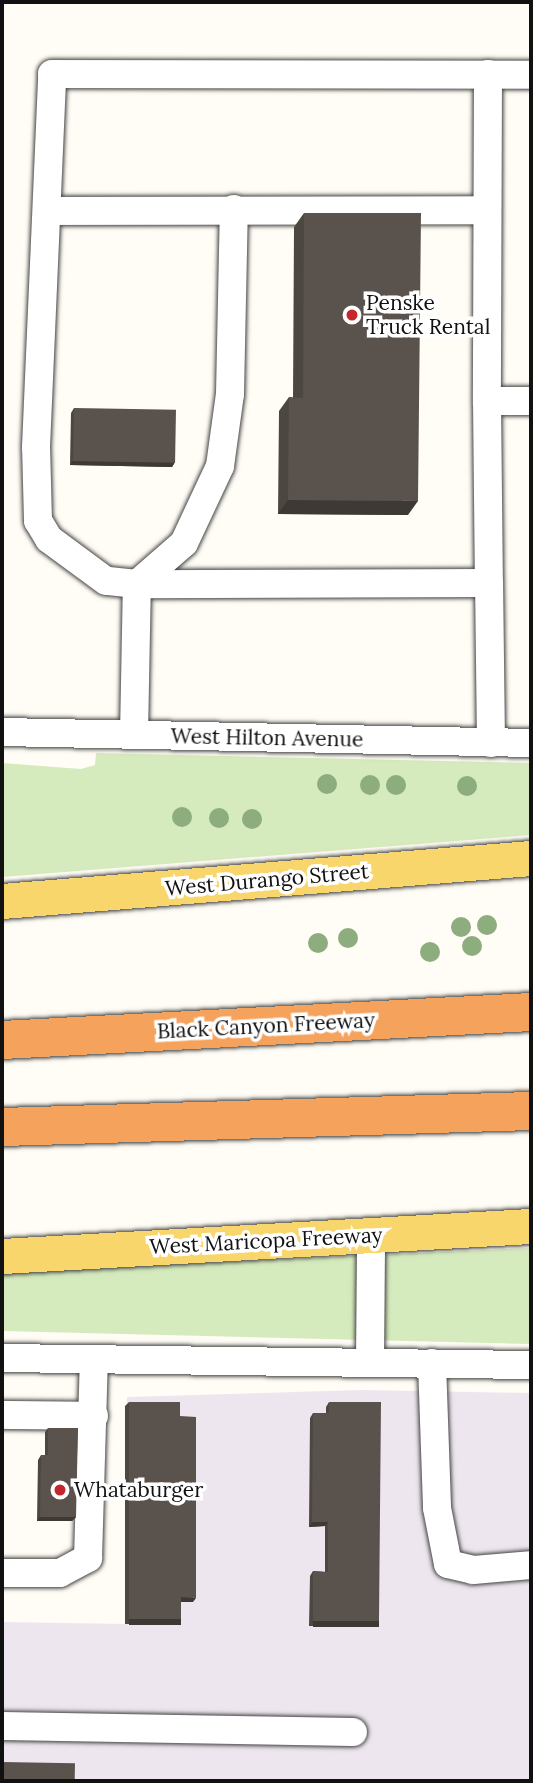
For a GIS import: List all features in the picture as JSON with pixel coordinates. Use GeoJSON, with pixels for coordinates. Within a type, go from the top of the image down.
{"type":"FeatureCollection","features":[{"type":"Feature","properties":{"kind":"highway","name":"Black Canyon Freeway"},"geometry":{"type":"LineString","coordinates":[[2,1040],[531,1012]]}},
{"type":"Feature","properties":{"kind":"highway"},"geometry":{"type":"LineString","coordinates":[[2,1127],[531,1111]]}},
{"type":"Feature","properties":{"kind":"main road","name":"West Durango Street"},"geometry":{"type":"LineString","coordinates":[[2,901],[531,858]]}},
{"type":"Feature","properties":{"kind":"main road","name":"West Maricopa Freeway"},"geometry":{"type":"LineString","coordinates":[[2,1256],[531,1226]]}},
{"type":"Feature","properties":{"kind":"street"},"geometry":{"type":"LineString","coordinates":[[489,583],[137,584],[106,581],[84,569],[57,548],[38,521],[50,211],[52,74],[531,75]]}},
{"type":"Feature","properties":{"kind":"street"},"geometry":{"type":"LineString","coordinates":[[488,74],[487,401],[491,743]]}},
{"type":"Feature","properties":{"kind":"street"},"geometry":{"type":"LineString","coordinates":[[134,735],[137,584],[184,543],[220,466],[229,394],[234,209]]}},
{"type":"Feature","properties":{"kind":"street"},"geometry":{"type":"LineString","coordinates":[[50,211],[487,210]]}},
{"type":"Feature","properties":{"kind":"street"},"geometry":{"type":"LineString","coordinates":[[487,401],[531,401]]}},
{"type":"Feature","properties":{"kind":"street","name":"West Hilton Avenue"},"geometry":{"type":"LineString","coordinates":[[2,732],[531,743]]}},
{"type":"Feature","properties":{"kind":"street"},"geometry":{"type":"LineString","coordinates":[[370,1361],[371,1235]]}},
{"type":"Feature","properties":{"kind":"street"},"geometry":{"type":"LineString","coordinates":[[2,1358],[531,1365]]}},
{"type":"Feature","properties":{"kind":"street"},"geometry":{"type":"LineString","coordinates":[[2,1573],[60,1573],[88,1558],[94,1359]]}},
{"type":"Feature","properties":{"kind":"street"},"geometry":{"type":"LineString","coordinates":[[432,1363],[437,1508],[448,1564],[473,1570],[531,1565]]}},
{"type":"Feature","properties":{"kind":"street"},"geometry":{"type":"LineString","coordinates":[[2,1415],[94,1416]]}},
{"type":"Feature","properties":{"kind":"street"},"geometry":{"type":"LineString","coordinates":[[2,1726],[353,1732]]}},
{"type":"Feature","properties":{"kind":"shaded area"},"geometry":{"type":"Polygon","coordinates":[[[362,1390],[531,1393],[531,1781],[2,1781],[2,1622],[126,1624],[127,1397],[362,1390]]]}},
{"type":"Feature","properties":{"kind":"green space"},"geometry":{"type":"Polygon","coordinates":[[[96,753],[531,763],[531,835],[2,877],[2,763],[81,769],[95,765],[96,753]]]}},
{"type":"Feature","properties":{"kind":"green space"},"geometry":{"type":"Polygon","coordinates":[[[531,1248],[531,1344],[2,1331],[2,1272],[531,1248]]]}},
{"type":"Feature","properties":{"kind":"building","name":"Penske Truck Rental"},"geometry":{"type":"Polygon","coordinates":[[[304,213],[421,213],[418,501],[288,500],[289,397],[303,398],[304,213]]]}},
{"type":"Feature","properties":{"kind":"building"},"geometry":{"type":"Polygon","coordinates":[[[74,408],[176,410],[175,463],[73,461],[74,408]]]}},
{"type":"Feature","properties":{"kind":"building"},"geometry":{"type":"Polygon","coordinates":[[[129,1402],[180,1402],[180,1416],[196,1417],[196,1598],[181,1597],[181,1619],[129,1619],[129,1402]]]}},
{"type":"Feature","properties":{"kind":"building"},"geometry":{"type":"Polygon","coordinates":[[[329,1402],[381,1402],[379,1621],[313,1621],[313,1571],[328,1572],[328,1522],[312,1522],[313,1413],[329,1413],[329,1402]]]}},
{"type":"Feature","properties":{"kind":"building","name":"Whataburger"},"geometry":{"type":"Polygon","coordinates":[[[48,1428],[78,1428],[76,1517],[40,1517],[41,1455],[48,1455],[48,1428]]]}},
{"type":"Feature","properties":{"kind":"building"},"geometry":{"type":"Polygon","coordinates":[[[2,1762],[75,1763],[75,1781],[2,1781],[2,1762]]]}},
{"type":"Feature","properties":{"kind":"place","name":"Penske Truck Rental"},"geometry":{"type":"Point","coordinates":[352,315]}},
{"type":"Feature","properties":{"kind":"place","name":"Whataburger"},"geometry":{"type":"Point","coordinates":[60,1490]}}]}
